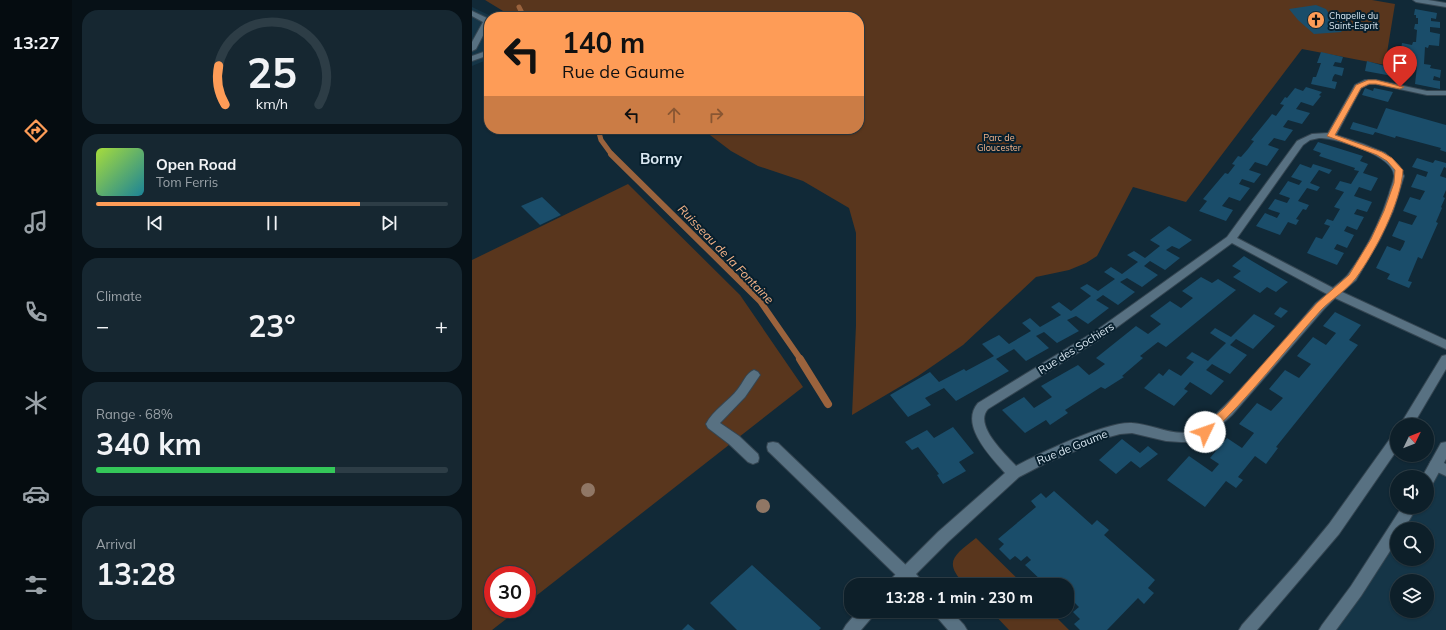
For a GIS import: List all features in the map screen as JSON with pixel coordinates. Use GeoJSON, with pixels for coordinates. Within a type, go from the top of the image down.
{"type":"FeatureCollection","features":[{"type":"Feature","properties":{"kind":"street"},"geometry":{"type":"LineString","coordinates":[[1416,0],[1432,1],[1446,5]]}},
{"type":"Feature","properties":{"kind":"street"},"geometry":{"type":"LineString","coordinates":[[473,14],[484,19]]}},
{"type":"Feature","properties":{"kind":"street"},"geometry":{"type":"LineString","coordinates":[[472,48],[474,36],[484,25]]}},
{"type":"Feature","properties":{"kind":"street"},"geometry":{"type":"LineString","coordinates":[[472,59],[484,54]]}},
{"type":"Feature","properties":{"kind":"street"},"geometry":{"type":"LineString","coordinates":[[1331,136],[1356,90],[1363,84],[1376,82],[1427,93],[1446,93]]}},
{"type":"Feature","properties":{"kind":"street","name":"Rue des Sochiers"},"geometry":{"type":"LineString","coordinates":[[1014,473],[990,445],[982,432],[978,420],[979,411],[985,404],[1101,333],[1231,239],[1300,143],[1306,138],[1314,136],[1331,136]]}},
{"type":"Feature","properties":{"kind":"street","name":"Rue de Gaume"},"geometry":{"type":"LineString","coordinates":[[912,578],[943,537],[1014,473],[1041,459],[1107,432],[1120,429],[1132,428],[1181,437],[1193,437],[1205,432],[1228,411],[1320,306],[1352,277],[1375,239],[1388,211],[1399,176],[1399,170],[1396,165],[1380,154],[1331,136]]}},
{"type":"Feature","properties":{"kind":"street"},"geometry":{"type":"LineString","coordinates":[[1231,239],[1334,293],[1446,345]]}},
{"type":"Feature","properties":{"kind":"street"},"geometry":{"type":"LineString","coordinates":[[1410,418],[1446,359]]}},
{"type":"Feature","properties":{"kind":"street"},"geometry":{"type":"LineString","coordinates":[[753,458],[734,440],[712,424],[741,394],[754,375]]}},
{"type":"Feature","properties":{"kind":"street"},"geometry":{"type":"LineString","coordinates":[[773,447],[909,578]]}},
{"type":"Feature","properties":{"kind":"street"},"geometry":{"type":"LineString","coordinates":[[1441,467],[1446,447]]}},
{"type":"Feature","properties":{"kind":"street"},"geometry":{"type":"LineString","coordinates":[[1247,630],[1302,568],[1334,529],[1390,450]]}},
{"type":"Feature","properties":{"kind":"street"},"geometry":{"type":"LineString","coordinates":[[1328,630],[1356,591],[1406,514]]}},
{"type":"Feature","properties":{"kind":"street"},"geometry":{"type":"LineString","coordinates":[[850,630],[861,618]]}},
{"type":"Feature","properties":{"kind":"street"},"geometry":{"type":"LineString","coordinates":[[948,618],[959,630]]}},
{"type":"Feature","properties":{"kind":"shaded area"},"geometry":{"type":"Polygon","coordinates":[[[472,7],[484,13],[484,61],[472,66],[472,7]]]}},
{"type":"Feature","properties":{"kind":"shaded area"},"geometry":{"type":"Polygon","coordinates":[[[1446,447],[1446,630],[1327,630],[1390,537],[1390,566],[1434,566],[1434,522],[1400,522],[1405,514],[1434,514],[1433,470],[1446,447]]]}},
{"type":"Feature","properties":{"kind":"green space","name":"Parc de Gloucester"},"geometry":{"type":"Polygon","coordinates":[[[485,0],[1372,0],[1395,4],[1385,65],[1302,49],[1186,202],[1133,187],[1097,256],[1086,263],[1069,270],[1036,277],[963,345],[918,376],[852,415],[856,325],[856,233],[849,208],[803,181],[758,166],[731,151],[709,134],[864,134],[864,12],[505,12],[485,0]]]}},
{"type":"Feature","properties":{"kind":"green space"},"geometry":{"type":"Polygon","coordinates":[[[628,184],[740,295],[803,387],[536,596],[536,566],[484,566],[484,618],[507,618],[492,630],[472,630],[472,260],[628,184]]]}},
{"type":"Feature","properties":{"kind":"green space"},"geometry":{"type":"Polygon","coordinates":[[[976,538],[1017,578],[959,578],[954,570],[953,564],[957,554],[976,538]]]}},
{"type":"Feature","properties":{"kind":"green space"},"geometry":{"type":"Polygon","coordinates":[[[998,618],[1057,618],[1069,630],[1009,630],[998,618]]]}},
{"type":"Feature","properties":{"kind":"building","name":"Chapelle du Saint-Esprit"},"geometry":{"type":"Polygon","coordinates":[[[1316,5],[1326,9],[1331,17],[1342,25],[1344,29],[1339,29],[1342,32],[1314,34],[1298,20],[1289,9],[1316,5]]]}},
{"type":"Feature","properties":{"kind":"building"},"geometry":{"type":"Polygon","coordinates":[[[1415,9],[1437,13],[1436,19],[1431,18],[1431,21],[1440,22],[1440,28],[1430,27],[1430,32],[1440,34],[1439,46],[1429,45],[1428,48],[1425,47],[1424,64],[1431,65],[1430,68],[1441,70],[1440,78],[1434,76],[1433,80],[1440,81],[1440,89],[1415,84],[1417,66],[1414,65],[1415,62],[1400,59],[1401,52],[1408,54],[1408,50],[1401,49],[1402,43],[1412,45],[1413,42],[1416,42],[1417,30],[1414,29],[1415,24],[1418,24],[1418,18],[1414,15],[1415,9]]]}},
{"type":"Feature","properties":{"kind":"building"},"geometry":{"type":"Polygon","coordinates":[[[1321,52],[1343,57],[1341,63],[1335,62],[1333,66],[1344,68],[1342,76],[1335,74],[1333,77],[1332,81],[1337,82],[1335,89],[1311,84],[1313,77],[1316,77],[1321,63],[1317,63],[1321,52]]]}},
{"type":"Feature","properties":{"kind":"building"},"geometry":{"type":"Polygon","coordinates":[[[1367,61],[1399,70],[1398,77],[1365,71],[1367,61]]]}},
{"type":"Feature","properties":{"kind":"building"},"geometry":{"type":"Polygon","coordinates":[[[1306,87],[1322,92],[1319,95],[1321,96],[1313,106],[1301,102],[1296,109],[1310,113],[1302,124],[1288,120],[1283,127],[1293,130],[1285,141],[1274,138],[1268,145],[1279,149],[1267,166],[1255,162],[1249,170],[1261,174],[1254,183],[1242,179],[1239,184],[1250,188],[1240,201],[1229,197],[1222,206],[1233,210],[1226,221],[1199,211],[1207,201],[1203,199],[1225,173],[1228,174],[1235,165],[1232,164],[1238,156],[1241,157],[1248,149],[1254,141],[1251,140],[1272,114],[1276,116],[1284,105],[1280,104],[1285,97],[1287,98],[1295,88],[1303,91],[1306,87]]]}},
{"type":"Feature","properties":{"kind":"building"},"geometry":{"type":"Polygon","coordinates":[[[1365,88],[1373,91],[1374,88],[1393,92],[1388,102],[1362,95],[1365,88]]]}},
{"type":"Feature","properties":{"kind":"building"},"geometry":{"type":"Polygon","coordinates":[[[1386,108],[1446,125],[1446,152],[1440,150],[1441,148],[1396,136],[1395,138],[1375,132],[1373,135],[1350,129],[1353,122],[1377,129],[1386,108]]]}},
{"type":"Feature","properties":{"kind":"building"},"geometry":{"type":"Polygon","coordinates":[[[1318,142],[1363,156],[1360,161],[1368,164],[1363,173],[1378,178],[1371,191],[1359,187],[1354,196],[1372,202],[1367,212],[1357,209],[1354,214],[1364,217],[1357,230],[1347,226],[1344,231],[1354,235],[1347,248],[1337,244],[1334,249],[1344,253],[1337,265],[1307,253],[1316,237],[1322,239],[1330,226],[1324,224],[1327,219],[1333,221],[1340,209],[1334,207],[1344,192],[1335,189],[1340,181],[1351,184],[1359,171],[1354,170],[1355,168],[1319,156],[1321,153],[1313,150],[1318,142]]]}},
{"type":"Feature","properties":{"kind":"building"},"geometry":{"type":"Polygon","coordinates":[[[1417,158],[1433,163],[1435,160],[1446,163],[1446,168],[1444,167],[1440,176],[1446,178],[1446,190],[1443,197],[1445,198],[1441,207],[1442,208],[1436,222],[1438,223],[1422,259],[1418,257],[1408,281],[1412,282],[1409,288],[1387,279],[1390,274],[1376,268],[1387,246],[1400,251],[1403,246],[1405,241],[1392,236],[1399,221],[1412,225],[1417,216],[1403,211],[1410,197],[1420,200],[1425,191],[1411,187],[1417,174],[1426,177],[1428,172],[1412,167],[1417,158]]]}},
{"type":"Feature","properties":{"kind":"building"},"geometry":{"type":"Polygon","coordinates":[[[1300,164],[1311,168],[1313,164],[1332,170],[1329,174],[1319,170],[1310,183],[1320,187],[1317,191],[1307,188],[1298,201],[1309,205],[1306,210],[1303,209],[1296,219],[1299,220],[1296,225],[1288,222],[1280,235],[1256,226],[1265,213],[1277,218],[1280,213],[1268,209],[1275,199],[1287,203],[1290,198],[1279,194],[1288,181],[1299,185],[1302,181],[1291,177],[1300,164]]]}},
{"type":"Feature","properties":{"kind":"building"},"geometry":{"type":"Polygon","coordinates":[[[542,197],[561,215],[540,225],[521,206],[542,197]]]}},
{"type":"Feature","properties":{"kind":"building"},"geometry":{"type":"Polygon","coordinates":[[[1169,226],[1192,240],[1179,249],[1172,246],[1166,250],[1180,258],[1165,270],[1150,261],[1144,266],[1158,275],[1142,287],[1127,278],[1120,282],[1135,292],[1118,305],[1103,295],[1096,300],[1109,308],[1088,324],[1076,316],[1067,320],[1079,331],[1057,343],[1044,332],[1036,336],[1049,348],[1026,361],[1014,349],[996,359],[1009,371],[956,401],[944,388],[925,398],[931,405],[908,417],[890,395],[930,372],[939,382],[964,369],[966,371],[994,356],[982,344],[999,335],[1009,344],[1031,331],[1022,323],[1030,318],[1040,327],[1061,315],[1051,307],[1059,302],[1071,311],[1091,296],[1080,288],[1087,284],[1098,291],[1115,279],[1104,272],[1111,267],[1122,274],[1138,262],[1127,255],[1134,251],[1145,258],[1160,246],[1150,240],[1169,226]]]}},
{"type":"Feature","properties":{"kind":"building"},"geometry":{"type":"Polygon","coordinates":[[[1244,256],[1288,282],[1276,292],[1267,287],[1260,293],[1233,277],[1241,271],[1232,266],[1244,256]]]}},
{"type":"Feature","properties":{"kind":"building"},"geometry":{"type":"Polygon","coordinates":[[[1201,277],[1212,283],[1218,279],[1236,290],[1166,347],[1158,342],[1140,356],[1143,358],[1122,376],[1124,377],[1105,389],[1101,387],[1065,410],[1068,413],[1050,425],[1046,420],[1025,433],[1002,410],[1024,397],[1034,408],[1052,397],[1041,386],[1078,365],[1089,375],[1097,370],[1105,364],[1096,358],[1136,326],[1148,334],[1161,324],[1150,316],[1170,301],[1181,308],[1193,298],[1182,291],[1201,277]]]}},
{"type":"Feature","properties":{"kind":"building"},"geometry":{"type":"Polygon","coordinates":[[[1280,307],[1288,311],[1281,318],[1274,314],[1280,307]]]}},
{"type":"Feature","properties":{"kind":"building"},"geometry":{"type":"Polygon","coordinates":[[[1335,312],[1361,325],[1349,340],[1358,345],[1276,447],[1278,448],[1266,464],[1255,456],[1238,477],[1243,480],[1236,488],[1226,481],[1205,507],[1167,480],[1189,456],[1212,472],[1219,464],[1210,458],[1227,438],[1242,448],[1254,433],[1239,424],[1257,403],[1271,411],[1283,398],[1269,389],[1285,370],[1299,378],[1311,364],[1297,356],[1313,337],[1326,345],[1336,333],[1323,326],[1335,312]]]}},
{"type":"Feature","properties":{"kind":"building"},"geometry":{"type":"Polygon","coordinates":[[[1254,314],[1275,326],[1253,349],[1236,339],[1230,345],[1247,355],[1230,374],[1212,364],[1206,370],[1224,381],[1211,395],[1190,382],[1184,389],[1188,391],[1174,406],[1144,388],[1159,373],[1163,376],[1169,369],[1181,376],[1194,362],[1186,358],[1192,352],[1208,361],[1226,343],[1210,333],[1215,328],[1231,337],[1254,314]]]}},
{"type":"Feature","properties":{"kind":"building"},"geometry":{"type":"Polygon","coordinates":[[[953,427],[974,453],[959,462],[966,471],[943,484],[937,475],[939,474],[918,447],[912,450],[905,442],[927,430],[934,438],[953,427]]]}},
{"type":"Feature","properties":{"kind":"building"},"geometry":{"type":"Polygon","coordinates":[[[1122,439],[1140,453],[1148,446],[1158,454],[1140,468],[1131,461],[1116,474],[1099,460],[1122,439]]]}},
{"type":"Feature","properties":{"kind":"building"},"geometry":{"type":"Polygon","coordinates":[[[1054,491],[1092,525],[1097,520],[1109,530],[1104,535],[1155,580],[1148,588],[1154,593],[1144,604],[1138,598],[1107,630],[1080,630],[1074,624],[1080,619],[1074,613],[1079,607],[1074,602],[1074,578],[1039,578],[1025,565],[1031,560],[1027,556],[1021,561],[1015,556],[1010,560],[999,549],[1004,544],[998,539],[1036,507],[1031,501],[1041,493],[1046,498],[1054,491]]]}},
{"type":"Feature","properties":{"kind":"building"},"geometry":{"type":"Polygon","coordinates":[[[752,565],[821,628],[819,630],[737,630],[710,603],[752,565]]]}},
{"type":"Feature","properties":{"kind":"building"},"geometry":{"type":"Polygon","coordinates":[[[688,624],[695,630],[682,630],[688,624]]]}},
{"type":"Feature","properties":{"kind":"waterway","name":"Ruisseau de la Fontaine"},"geometry":{"type":"LineString","coordinates":[[519,7],[522,12]]}},
{"type":"Feature","properties":{"kind":"waterway","name":"Ruisseau de la Fontaine"},"geometry":{"type":"LineString","coordinates":[[599,134],[601,140],[612,155]]}},
{"type":"Feature","properties":{"kind":"waterway","name":"Ruisseau de la Fontaine"},"geometry":{"type":"LineString","coordinates":[[612,155],[760,301],[801,360]]}},
{"type":"Feature","properties":{"kind":"waterway","name":"Ruisseau de la Fontaine"},"geometry":{"type":"LineString","coordinates":[[800,359],[828,404]]}},
{"type":"Feature","properties":{"kind":"place","name":"Chapelle du Saint-Esprit"},"geometry":{"type":"Point","coordinates":[1316,20]}},
{"type":"Feature","properties":{"kind":"district","name":"Borny"},"geometry":{"type":"Point","coordinates":[661,158]}},
{"type":"Feature","properties":{"kind":"route"},"geometry":{"type":"LineString","coordinates":[[1205,432],[1228,411],[1320,306],[1352,277],[1375,239],[1388,211],[1398,183],[1399,170],[1396,165],[1380,154],[1331,136],[1358,87],[1368,82],[1376,82],[1400,87]]}}]}
